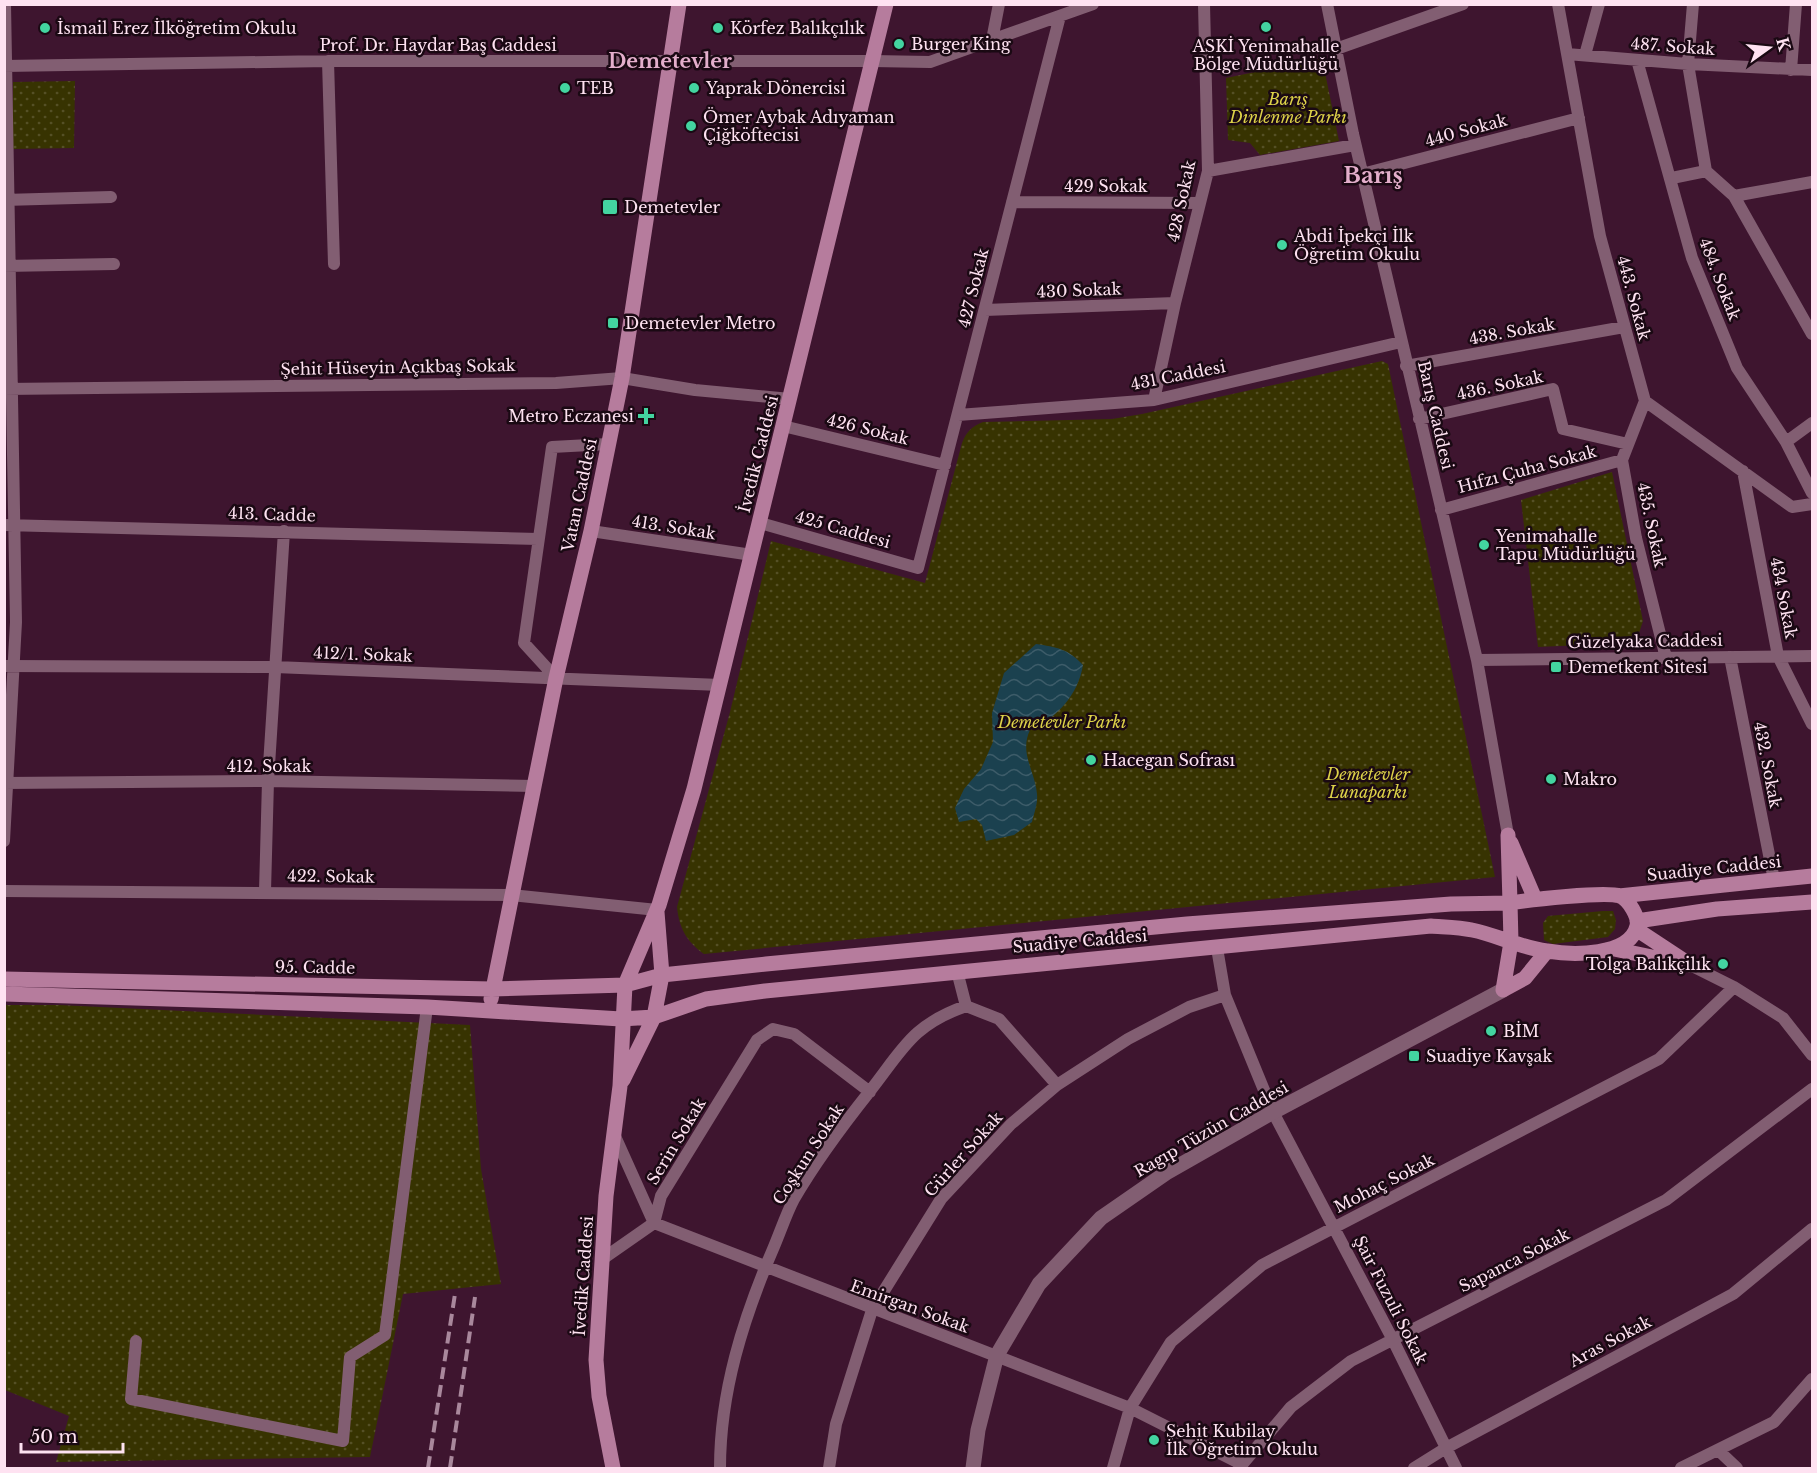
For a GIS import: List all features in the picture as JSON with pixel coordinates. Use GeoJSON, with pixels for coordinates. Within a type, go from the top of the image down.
{"type":"FeatureCollection","features":[{"type":"Feature","properties":{"kind":"main road","name":"Vatan Caddesi"},"geometry":{"type":"LineString","coordinates":[[489,1011],[556,678],[591,531],[622,378],[679,4]]}},
{"type":"Feature","properties":{"kind":"main road","name":"İvedik Caddesi"},"geometry":{"type":"LineString","coordinates":[[613,1468],[599,1396],[596,1360],[602,1260],[620,1086],[621,1019],[625,985],[657,910],[694,789],[886,4]]}},
{"type":"Feature","properties":{"kind":"main road","name":"Barış Caddesi"},"geometry":{"type":"LineString","coordinates":[[1508,835],[1535,899]]}},
{"type":"Feature","properties":{"kind":"main road","name":"Barış Caddesi"},"geometry":{"type":"LineString","coordinates":[[1508,835],[1510,903]]}},
{"type":"Feature","properties":{"kind":"main road","name":"Suadiye Caddesi"},"geometry":{"type":"LineString","coordinates":[[662,975],[1187,924],[1451,904],[1510,903],[1535,899],[1619,896],[1812,876]]}},
{"type":"Feature","properties":{"kind":"main road"},"geometry":{"type":"LineString","coordinates":[[1619,896],[1627,901],[1637,925],[1690,965]]}},
{"type":"Feature","properties":{"kind":"main road"},"geometry":{"type":"LineString","coordinates":[[1637,925],[1717,909],[1812,902]]}},
{"type":"Feature","properties":{"kind":"main road"},"geometry":{"type":"LineString","coordinates":[[1503,990],[1511,942],[1510,903]]}},
{"type":"Feature","properties":{"kind":"main road","name":"İvedik Caddesi"},"geometry":{"type":"LineString","coordinates":[[620,1086],[654,1017],[662,975],[657,910]]}},
{"type":"Feature","properties":{"kind":"main road"},"geometry":{"type":"LineString","coordinates":[[1614,950],[1630,938],[1637,925]]}},
{"type":"Feature","properties":{"kind":"main road","name":"Suadiye Caddesi"},"geometry":{"type":"LineString","coordinates":[[654,1017],[706,999],[957,971],[1431,926],[1472,929],[1546,951],[1578,953],[1614,950]]}},
{"type":"Feature","properties":{"kind":"main road"},"geometry":{"type":"LineString","coordinates":[[1614,950],[1690,965]]}},
{"type":"Feature","properties":{"kind":"main road","name":"Ragıp Tüzün Caddesi"},"geometry":{"type":"LineString","coordinates":[[1503,990],[1525,978],[1546,951]]}},
{"type":"Feature","properties":{"kind":"main road"},"geometry":{"type":"LineString","coordinates":[[625,985],[662,975]]}},
{"type":"Feature","properties":{"kind":"main road","name":"95. Cadde"},"geometry":{"type":"LineString","coordinates":[[4,979],[492,989],[625,985]]}},
{"type":"Feature","properties":{"kind":"main road"},"geometry":{"type":"LineString","coordinates":[[4,994],[427,1007],[621,1019],[654,1017]]}},
{"type":"Feature","properties":{"kind":"street"},"geometry":{"type":"LineString","coordinates":[[4,841],[9,666],[16,622],[9,525],[5,4]]}},
{"type":"Feature","properties":{"kind":"street"},"geometry":{"type":"LineString","coordinates":[[992,40],[999,4]]}},
{"type":"Feature","properties":{"kind":"street","name":"Prof. Dr. Haydar Baş Caddesi"},"geometry":{"type":"LineString","coordinates":[[5,66],[328,61],[930,62],[1093,4]]}},
{"type":"Feature","properties":{"kind":"street","name":"428 Sokak"},"geometry":{"type":"LineString","coordinates":[[1154,400],[1174,303],[1208,171],[1204,4]]}},
{"type":"Feature","properties":{"kind":"street","name":"Barış Caddesi"},"geometry":{"type":"LineString","coordinates":[[1327,4],[1355,145],[1477,660],[1508,835]]}},
{"type":"Feature","properties":{"kind":"street"},"geometry":{"type":"LineString","coordinates":[[1336,49],[1444,8],[1462,4]]}},
{"type":"Feature","properties":{"kind":"street","name":"443. Sokak"},"geometry":{"type":"LineString","coordinates":[[1558,4],[1600,236],[1645,401]]}},
{"type":"Feature","properties":{"kind":"street"},"geometry":{"type":"LineString","coordinates":[[1585,55],[1599,4]]}},
{"type":"Feature","properties":{"kind":"street"},"geometry":{"type":"LineString","coordinates":[[1693,4],[1688,64],[1706,171],[1734,196],[1812,334]]}},
{"type":"Feature","properties":{"kind":"street"},"geometry":{"type":"LineString","coordinates":[[1791,70],[1796,4]]}},
{"type":"Feature","properties":{"kind":"street","name":"427 Sokak"},"geometry":{"type":"LineString","coordinates":[[918,568],[1060,16]]}},
{"type":"Feature","properties":{"kind":"street","name":"487. Sokak"},"geometry":{"type":"LineString","coordinates":[[1567,54],[1688,64],[1812,70]]}},
{"type":"Feature","properties":{"kind":"street","name":"484. Sokak"},"geometry":{"type":"LineString","coordinates":[[1637,60],[1672,178],[1692,258],[1737,368],[1786,442],[1812,492]]}},
{"type":"Feature","properties":{"kind":"street"},"geometry":{"type":"LineString","coordinates":[[328,61],[334,264]]}},
{"type":"Feature","properties":{"kind":"street","name":"440 Sokak"},"geometry":{"type":"LineString","coordinates":[[1362,174],[1579,118]]}},
{"type":"Feature","properties":{"kind":"street"},"geometry":{"type":"LineString","coordinates":[[1208,171],[1355,145]]}},
{"type":"Feature","properties":{"kind":"street"},"geometry":{"type":"LineString","coordinates":[[1672,178],[1706,171]]}},
{"type":"Feature","properties":{"kind":"street"},"geometry":{"type":"LineString","coordinates":[[1734,196],[1812,182]]}},
{"type":"Feature","properties":{"kind":"street"},"geometry":{"type":"LineString","coordinates":[[6,200],[111,197]]}},
{"type":"Feature","properties":{"kind":"street","name":"429 Sokak"},"geometry":{"type":"LineString","coordinates":[[1012,202],[1200,203]]}},
{"type":"Feature","properties":{"kind":"street"},"geometry":{"type":"LineString","coordinates":[[7,266],[114,264]]}},
{"type":"Feature","properties":{"kind":"street","name":"430 Sokak"},"geometry":{"type":"LineString","coordinates":[[985,310],[1174,303]]}},
{"type":"Feature","properties":{"kind":"street","name":"438. Sokak"},"geometry":{"type":"LineString","coordinates":[[1406,366],[1624,327]]}},
{"type":"Feature","properties":{"kind":"street","name":"431 Caddesi"},"geometry":{"type":"LineString","coordinates":[[958,415],[1154,400],[1401,342]]}},
{"type":"Feature","properties":{"kind":"street","name":"Şehit Hüseyin Açıkbaş Sokak"},"geometry":{"type":"LineString","coordinates":[[8,389],[556,382],[622,378],[695,390],[790,399]]}},
{"type":"Feature","properties":{"kind":"street","name":"436. Sokak"},"geometry":{"type":"LineString","coordinates":[[1419,419],[1553,389],[1563,429],[1628,444]]}},
{"type":"Feature","properties":{"kind":"street"},"geometry":{"type":"LineString","coordinates":[[1622,460],[1645,401],[1792,507],[1812,504]]}},
{"type":"Feature","properties":{"kind":"street"},"geometry":{"type":"LineString","coordinates":[[1786,442],[1812,423]]}},
{"type":"Feature","properties":{"kind":"street","name":"426 Sokak"},"geometry":{"type":"LineString","coordinates":[[783,426],[945,465]]}},
{"type":"Feature","properties":{"kind":"street"},"geometry":{"type":"LineString","coordinates":[[556,678],[524,643],[552,447],[608,444]]}},
{"type":"Feature","properties":{"kind":"street","name":"Hıfzı Çuha Sokak"},"geometry":{"type":"LineString","coordinates":[[1441,510],[1622,460]]}},
{"type":"Feature","properties":{"kind":"street","name":"435. Sokak"},"geometry":{"type":"LineString","coordinates":[[1622,460],[1636,538],[1666,658]]}},
{"type":"Feature","properties":{"kind":"street","name":"434 Sokak"},"geometry":{"type":"LineString","coordinates":[[1743,471],[1778,656],[1812,724]]}},
{"type":"Feature","properties":{"kind":"street","name":"425 Caddesi"},"geometry":{"type":"LineString","coordinates":[[760,523],[918,568]]}},
{"type":"Feature","properties":{"kind":"street","name":"413. Cadde"},"geometry":{"type":"LineString","coordinates":[[9,525],[538,539]]}},
{"type":"Feature","properties":{"kind":"street"},"geometry":{"type":"LineString","coordinates":[[265,891],[268,782],[284,531]]}},
{"type":"Feature","properties":{"kind":"street","name":"413. Sokak"},"geometry":{"type":"LineString","coordinates":[[591,531],[752,555]]}},
{"type":"Feature","properties":{"kind":"street","name":"Güzelyaka Caddesi"},"geometry":{"type":"LineString","coordinates":[[1477,660],[1812,656]]}},
{"type":"Feature","properties":{"kind":"street","name":"432. Sokak"},"geometry":{"type":"LineString","coordinates":[[1730,657],[1774,880]]}},
{"type":"Feature","properties":{"kind":"street","name":"412/1. Sokak"},"geometry":{"type":"LineString","coordinates":[[9,666],[275,667],[720,685]]}},
{"type":"Feature","properties":{"kind":"street","name":"412. Sokak"},"geometry":{"type":"LineString","coordinates":[[6,783],[268,782],[534,786]]}},
{"type":"Feature","properties":{"kind":"street","name":"422. Sokak"},"geometry":{"type":"LineString","coordinates":[[4,891],[265,891],[511,895],[657,910]]}},
{"type":"Feature","properties":{"kind":"street","name":"Şair Fuzuli Sokak"},"geometry":{"type":"LineString","coordinates":[[1217,948],[1225,995],[1273,1112],[1393,1340],[1456,1468]]}},
{"type":"Feature","properties":{"kind":"street"},"geometry":{"type":"LineString","coordinates":[[1690,965],[1734,987],[1783,1018],[1812,1055]]}},
{"type":"Feature","properties":{"kind":"street"},"geometry":{"type":"LineString","coordinates":[[957,971],[966,1006],[999,1019],[1057,1085]]}},
{"type":"Feature","properties":{"kind":"street","name":"Mohaç Sokak"},"geometry":{"type":"LineString","coordinates":[[1113,1468],[1130,1408],[1171,1342],[1262,1265],[1659,1059],[1734,987]]}},
{"type":"Feature","properties":{"kind":"street","name":"Ragıp Tüzün Caddesi"},"geometry":{"type":"LineString","coordinates":[[973,1468],[978,1430],[997,1355],[1039,1284],[1101,1218],[1166,1173],[1273,1112],[1503,990]]}},
{"type":"Feature","properties":{"kind":"street","name":"Gürler Sokak"},"geometry":{"type":"LineString","coordinates":[[829,1468],[836,1424],[872,1310],[941,1199],[1011,1124],[1057,1085],[1128,1039],[1189,1007],[1225,995]]}},
{"type":"Feature","properties":{"kind":"street","name":"Coşkun Sokak"},"geometry":{"type":"LineString","coordinates":[[720,1468],[724,1397],[735,1352],[764,1268],[794,1200],[834,1137],[906,1042],[939,1015],[966,1006]]}},
{"type":"Feature","properties":{"kind":"street"},"geometry":{"type":"LineString","coordinates":[[136,1341],[131,1399],[343,1441],[350,1357],[385,1335],[427,1007]]}},
{"type":"Feature","properties":{"kind":"street","name":"Serin Sokak"},"geometry":{"type":"LineString","coordinates":[[654,1223],[661,1196],[757,1040],[773,1029],[794,1034],[870,1092]]}},
{"type":"Feature","properties":{"kind":"street","name":"Sapanca Sokak"},"geometry":{"type":"LineString","coordinates":[[1240,1466],[1291,1407],[1351,1361],[1666,1200],[1812,1089]]}},
{"type":"Feature","properties":{"kind":"street"},"geometry":{"type":"LineString","coordinates":[[602,1260],[654,1223],[614,1134]]}},
{"type":"Feature","properties":{"kind":"street","name":"Emirgan Sokak"},"geometry":{"type":"LineString","coordinates":[[654,1223],[872,1310],[997,1355],[1130,1408],[1240,1466]]}},
{"type":"Feature","properties":{"kind":"street","name":"Aras Sokak"},"geometry":{"type":"LineString","coordinates":[[1414,1468],[1446,1448],[1733,1294],[1812,1229]]}},
{"type":"Feature","properties":{"kind":"street"},"geometry":{"type":"LineString","coordinates":[[1682,1468],[1773,1422],[1812,1379]]}},
{"type":"Feature","properties":{"kind":"street"},"geometry":{"type":"LineString","coordinates":[[1718,1450],[1737,1468]]}},
{"type":"Feature","properties":{"kind":"green space","name":"Barış Dinlenme Parkı"},"geometry":{"type":"Polygon","coordinates":[[[1322,58],[1339,141],[1260,155],[1250,143],[1228,140],[1226,78],[1322,58]]]}},
{"type":"Feature","properties":{"kind":"green space"},"geometry":{"type":"Polygon","coordinates":[[[75,81],[74,148],[12,149],[13,82],[75,81]]]}},
{"type":"Feature","properties":{"kind":"green space","name":"Demetevler Parkı"},"geometry":{"type":"Polygon","coordinates":[[[1382,361],[1388,364],[1495,877],[704,954],[693,945],[682,928],[677,907],[730,712],[771,541],[925,583],[962,443],[970,430],[983,422],[1112,419],[1382,361]]]}},
{"type":"Feature","properties":{"kind":"green space"},"geometry":{"type":"Polygon","coordinates":[[[1612,472],[1643,621],[1637,639],[1626,643],[1538,647],[1521,500],[1612,472]]]}},
{"type":"Feature","properties":{"kind":"green space"},"geometry":{"type":"Polygon","coordinates":[[[1613,911],[1616,920],[1615,929],[1608,937],[1553,944],[1544,940],[1543,923],[1548,916],[1613,911]]]}},
{"type":"Feature","properties":{"kind":"green space"},"geometry":{"type":"Polygon","coordinates":[[[4,1005],[59,1005],[470,1025],[481,1169],[501,1284],[403,1294],[370,1457],[56,1462],[69,1416],[5,1390],[4,1005]]]}},
{"type":"Feature","properties":{"kind":"water"},"geometry":{"type":"Polygon","coordinates":[[[1036,644],[1067,652],[1083,665],[1076,686],[1065,704],[1049,719],[1030,730],[1027,738],[1027,754],[1037,794],[1032,822],[1014,835],[986,841],[982,825],[976,819],[959,822],[955,808],[964,789],[981,769],[993,742],[992,713],[1004,673],[1036,644]]]}},
{"type":"Feature","properties":{"kind":"railway"},"geometry":{"type":"LineString","coordinates":[[428,1468],[455,1294]]}},
{"type":"Feature","properties":{"kind":"railway"},"geometry":{"type":"LineString","coordinates":[[450,1468],[475,1297]]}},
{"type":"Feature","properties":{"kind":"place","name":"ASKİ Yenimahalle Bölge Müdürlüğü"},"geometry":{"type":"Point","coordinates":[1266,27]}},
{"type":"Feature","properties":{"kind":"place","name":"İsmail Erez İlköğretim Okulu"},"geometry":{"type":"Point","coordinates":[45,28]}},
{"type":"Feature","properties":{"kind":"place","name":"Körfez Balıkçılık"},"geometry":{"type":"Point","coordinates":[718,28]}},
{"type":"Feature","properties":{"kind":"place","name":"Burger King"},"geometry":{"type":"Point","coordinates":[899,44]}},
{"type":"Feature","properties":{"kind":"place","name":"TEB"},"geometry":{"type":"Point","coordinates":[565,88]}},
{"type":"Feature","properties":{"kind":"place","name":"Yaprak Dönercisi"},"geometry":{"type":"Point","coordinates":[694,88]}},
{"type":"Feature","properties":{"kind":"place","name":"Ömer Aybak Adıyaman Çiğköftecisi"},"geometry":{"type":"Point","coordinates":[691,126]}},
{"type":"Feature","properties":{"kind":"place","name":"Demetevler"},"geometry":{"type":"Point","coordinates":[610,207]}},
{"type":"Feature","properties":{"kind":"place","name":"Abdi İpekçi İlk Öğretim Okulu"},"geometry":{"type":"Point","coordinates":[1282,245]}},
{"type":"Feature","properties":{"kind":"place","name":"Demetevler Metro"},"geometry":{"type":"Point","coordinates":[613,323]}},
{"type":"Feature","properties":{"kind":"place","name":"Metro Eczanesi"},"geometry":{"type":"Point","coordinates":[646,416]}},
{"type":"Feature","properties":{"kind":"place","name":"Yenimahalle Tapu Müdürlüğü"},"geometry":{"type":"Point","coordinates":[1484,545]}},
{"type":"Feature","properties":{"kind":"place","name":"Demetkent Sitesi"},"geometry":{"type":"Point","coordinates":[1556,667]}},
{"type":"Feature","properties":{"kind":"place","name":"Hacegan Sofrası"},"geometry":{"type":"Point","coordinates":[1091,760]}},
{"type":"Feature","properties":{"kind":"place","name":"Makro"},"geometry":{"type":"Point","coordinates":[1551,779]}},
{"type":"Feature","properties":{"kind":"place","name":"Tolga Balıkçilık"},"geometry":{"type":"Point","coordinates":[1723,964]}},
{"type":"Feature","properties":{"kind":"place","name":"BİM"},"geometry":{"type":"Point","coordinates":[1491,1031]}},
{"type":"Feature","properties":{"kind":"place","name":"Suadiye Kavşak"},"geometry":{"type":"Point","coordinates":[1414,1056]}},
{"type":"Feature","properties":{"kind":"place","name":"Şehit Kubilay İlk Öğretim Okulu"},"geometry":{"type":"Point","coordinates":[1154,1440]}},
{"type":"Feature","properties":{"kind":"district","name":"Demetevler"},"geometry":{"type":"Point","coordinates":[670,61]}},
{"type":"Feature","properties":{"kind":"district","name":"Barış"},"geometry":{"type":"Point","coordinates":[1373,175]}},
{"type":"Feature","properties":{"kind":"park label","name":"Demetevler Lunaparkı"},"geometry":{"type":"Point","coordinates":[1368,783]}}]}
